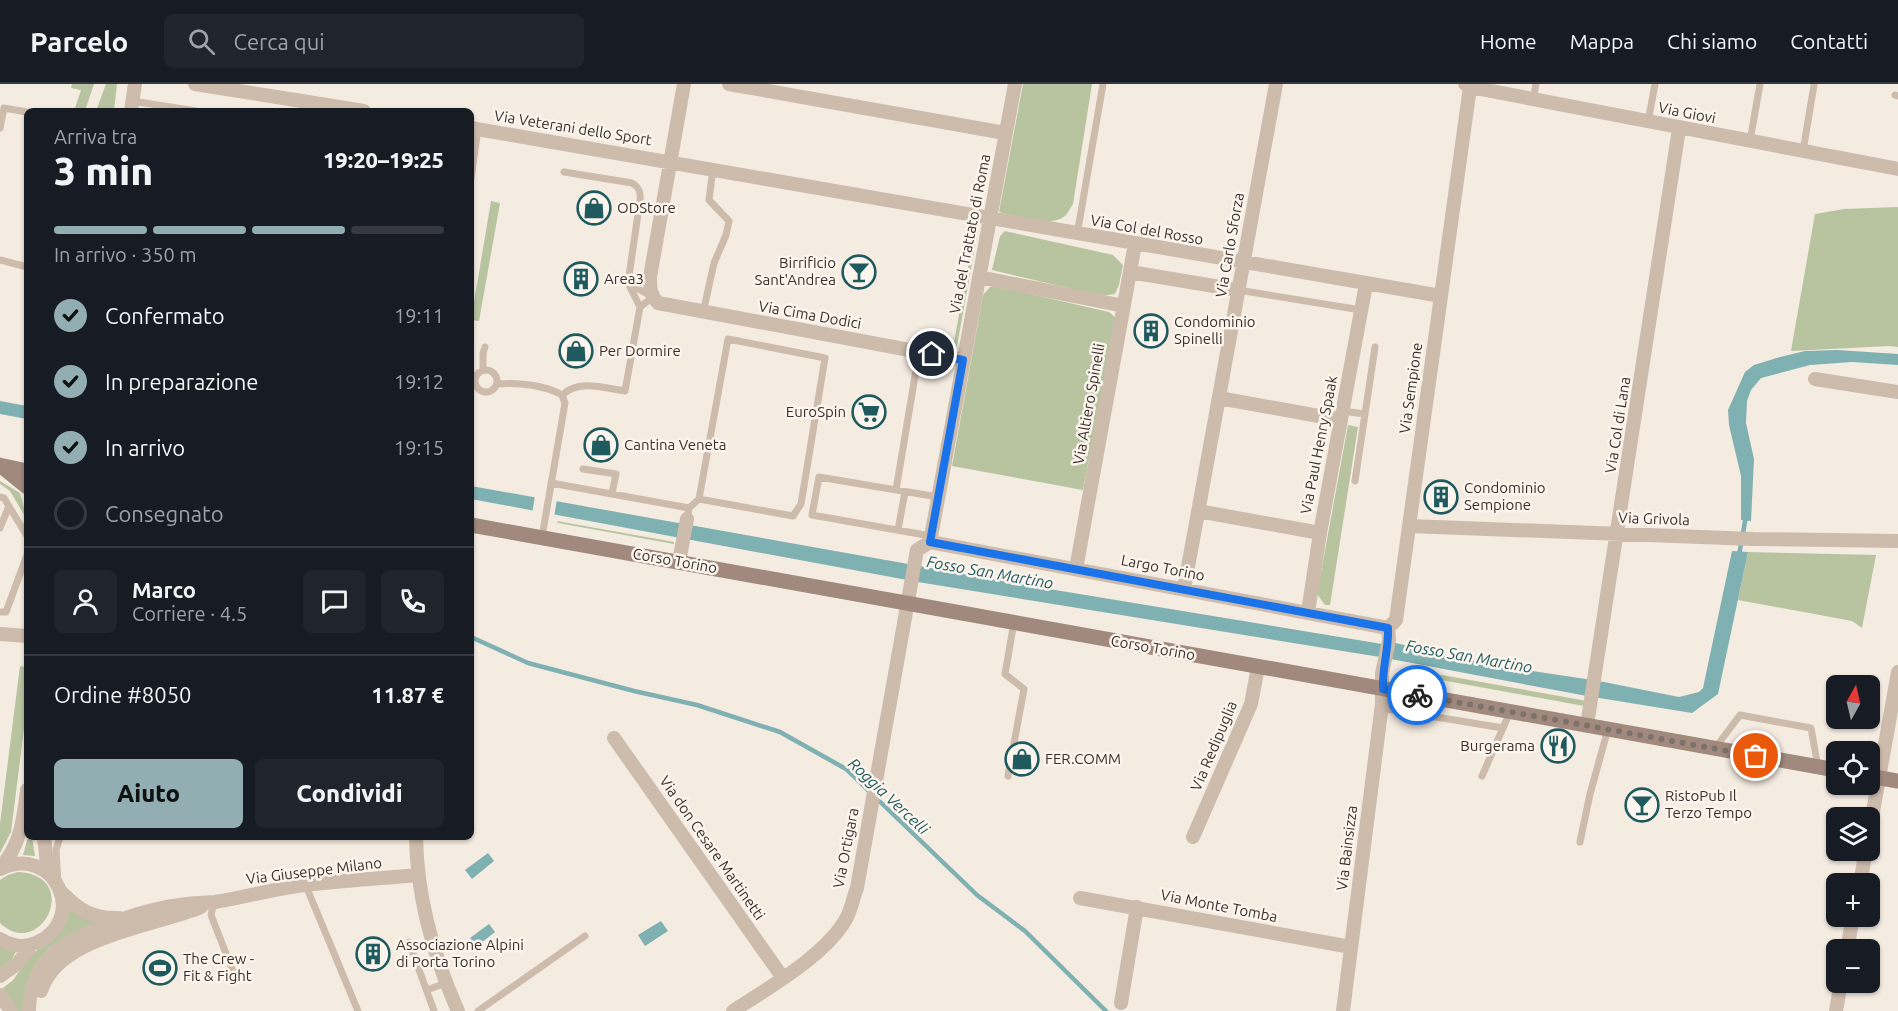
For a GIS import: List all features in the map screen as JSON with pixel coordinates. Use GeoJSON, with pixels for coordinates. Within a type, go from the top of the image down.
{"type":"FeatureCollection","features":[{"type":"Feature","properties":{"kind":"main road"},"geometry":{"type":"LineString","coordinates":[[0,465],[24,470]]}},
{"type":"Feature","properties":{"kind":"main road"},"geometry":{"type":"LineString","coordinates":[[0,465],[24,485]]}},
{"type":"Feature","properties":{"kind":"main road","name":"Corso Torino"},"geometry":{"type":"LineString","coordinates":[[474,526],[679,562],[908,595],[1014,622],[1826,768]]}},
{"type":"Feature","properties":{"kind":"main road"},"geometry":{"type":"LineString","coordinates":[[1880,778],[1898,781]]}},
{"type":"Feature","properties":{"kind":"street"},"geometry":{"type":"LineString","coordinates":[[131,106],[135,84]]}},
{"type":"Feature","properties":{"kind":"street"},"geometry":{"type":"LineString","coordinates":[[195,84],[342,108]]}},
{"type":"Feature","properties":{"kind":"street"},"geometry":{"type":"LineString","coordinates":[[653,297],[650,277],[684,84]]}},
{"type":"Feature","properties":{"kind":"street"},"geometry":{"type":"LineString","coordinates":[[729,84],[1005,133]]}},
{"type":"Feature","properties":{"kind":"street","name":"Via del Trattato di Roma"},"geometry":{"type":"LineString","coordinates":[[915,560],[917,550],[931,539],[1015,84]]}},
{"type":"Feature","properties":{"kind":"street","name":"Via Carlo Sforza"},"geometry":{"type":"LineString","coordinates":[[1184,589],[1276,84]]}},
{"type":"Feature","properties":{"kind":"street","name":"Via Giovi"},"geometry":{"type":"LineString","coordinates":[[1466,85],[1679,129],[1898,169]]}},
{"type":"Feature","properties":{"kind":"street","name":"Via Sempione"},"geometry":{"type":"LineString","coordinates":[[1383,689],[1382,674],[1389,634],[1396,620],[1441,296],[1466,85]]}},
{"type":"Feature","properties":{"kind":"street","name":"Via Veterani dello Sport"},"geometry":{"type":"LineString","coordinates":[[475,129],[713,169]]}},
{"type":"Feature","properties":{"kind":"street","name":"Via Col di Lana"},"geometry":{"type":"LineString","coordinates":[[1587,725],[1679,129]]}},
{"type":"Feature","properties":{"kind":"street","name":"Via Col del Rosso"},"geometry":{"type":"LineString","coordinates":[[713,169],[1077,235],[1441,296]]}},
{"type":"Feature","properties":{"kind":"street","name":"Via Altiero Spinelli"},"geometry":{"type":"LineString","coordinates":[[1076,569],[1135,244]]}},
{"type":"Feature","properties":{"kind":"street"},"geometry":{"type":"LineString","coordinates":[[1130,272],[1238,290]]}},
{"type":"Feature","properties":{"kind":"street"},"geometry":{"type":"LineString","coordinates":[[979,277],[1124,306]]}},
{"type":"Feature","properties":{"kind":"street","name":"Via Paul Henry Spaak"},"geometry":{"type":"LineString","coordinates":[[1308,612],[1320,533],[1366,284]]}},
{"type":"Feature","properties":{"kind":"street","name":"Via Cima Dodici"},"geometry":{"type":"LineString","coordinates":[[653,297],[658,303],[668,306],[919,352],[939,350],[963,360]]}},
{"type":"Feature","properties":{"kind":"street"},"geometry":{"type":"LineString","coordinates":[[1815,379],[1898,392]]}},
{"type":"Feature","properties":{"kind":"street"},"geometry":{"type":"LineString","coordinates":[[1219,398],[1341,416]]}},
{"type":"Feature","properties":{"kind":"street"},"geometry":{"type":"LineString","coordinates":[[1198,511],[1320,533]]}},
{"type":"Feature","properties":{"kind":"street"},"geometry":{"type":"LineString","coordinates":[[679,562],[688,514]]}},
{"type":"Feature","properties":{"kind":"street","name":"Via Grivola"},"geometry":{"type":"LineString","coordinates":[[1409,526],[1733,539],[1898,541]]}},
{"type":"Feature","properties":{"kind":"street","name":"Largo Torino"},"geometry":{"type":"LineString","coordinates":[[931,539],[1076,569],[1308,612],[1389,634]]}},
{"type":"Feature","properties":{"kind":"street","name":"Via Ortigara"},"geometry":{"type":"LineString","coordinates":[[733,1011],[783,978],[830,941],[846,918],[857,888],[915,560]]}},
{"type":"Feature","properties":{"kind":"street"},"geometry":{"type":"LineString","coordinates":[[0,634],[24,636]]}},
{"type":"Feature","properties":{"kind":"street","name":"Via Redipuglia"},"geometry":{"type":"LineString","coordinates":[[1193,837],[1251,704],[1258,667]]}},
{"type":"Feature","properties":{"kind":"street"},"geometry":{"type":"LineString","coordinates":[[1880,751],[1898,672]]}},
{"type":"Feature","properties":{"kind":"street","name":"Via Bainsizza"},"geometry":{"type":"LineString","coordinates":[[1343,1011],[1383,689]]}},
{"type":"Feature","properties":{"kind":"street","name":"Via don Cesare Martinetti"},"geometry":{"type":"LineString","coordinates":[[615,738],[783,978]]}},
{"type":"Feature","properties":{"kind":"street"},"geometry":{"type":"LineString","coordinates":[[0,869],[19,840],[24,809]]}},
{"type":"Feature","properties":{"kind":"street"},"geometry":{"type":"LineString","coordinates":[[44,840],[48,873]]}},
{"type":"Feature","properties":{"kind":"street"},"geometry":{"type":"LineString","coordinates":[[416,840],[418,875],[427,928],[458,1011]]}},
{"type":"Feature","properties":{"kind":"street"},"geometry":{"type":"LineString","coordinates":[[0,869],[9,866],[34,865],[48,873],[79,909],[102,919],[128,918]]}},
{"type":"Feature","properties":{"kind":"street","name":"Via Giuseppe Milano"},"geometry":{"type":"LineString","coordinates":[[29,1011],[29,998],[34,980],[46,961],[62,946],[128,918],[177,905],[214,902],[306,886],[418,875]]}},
{"type":"Feature","properties":{"kind":"street"},"geometry":{"type":"LineString","coordinates":[[0,976],[17,964],[32,945],[51,934],[60,920],[63,901],[60,888]]}},
{"type":"Feature","properties":{"kind":"street","name":"Via Monte Tomba"},"geometry":{"type":"LineString","coordinates":[[1080,898],[1351,947]]}},
{"type":"Feature","properties":{"kind":"street","name":"Via Giuseppe Milano"},"geometry":{"type":"LineString","coordinates":[[38,1011],[38,998],[44,982],[54,967],[69,954],[89,944],[181,916],[214,902]]}},
{"type":"Feature","properties":{"kind":"street"},"geometry":{"type":"LineString","coordinates":[[1121,1003],[1137,907]]}},
{"type":"Feature","properties":{"kind":"street"},"geometry":{"type":"LineString","coordinates":[[0,939],[16,945],[32,945]]}},
{"type":"Feature","properties":{"kind":"street"},"geometry":{"type":"LineString","coordinates":[[1836,1011],[1839,993]]}},
{"type":"Feature","properties":{"kind":"street"},"geometry":{"type":"LineString","coordinates":[[0,995],[11,1011]]}},
{"type":"Feature","properties":{"kind":"lane"},"geometry":{"type":"LineString","coordinates":[[1077,235],[1103,84]]}},
{"type":"Feature","properties":{"kind":"lane"},"geometry":{"type":"LineString","coordinates":[[1533,100],[1536,84]]}},
{"type":"Feature","properties":{"kind":"lane"},"geometry":{"type":"LineString","coordinates":[[1648,122],[1655,84]]}},
{"type":"Feature","properties":{"kind":"lane"},"geometry":{"type":"LineString","coordinates":[[1750,142],[1760,84]]}},
{"type":"Feature","properties":{"kind":"lane"},"geometry":{"type":"LineString","coordinates":[[1803,152],[1814,85]]}},
{"type":"Feature","properties":{"kind":"lane"},"geometry":{"type":"LineString","coordinates":[[131,106],[157,108]]}},
{"type":"Feature","properties":{"kind":"lane"},"geometry":{"type":"LineString","coordinates":[[0,128],[4,108],[24,111]]}},
{"type":"Feature","properties":{"kind":"lane"},"geometry":{"type":"LineString","coordinates":[[703,313],[714,262],[726,235],[729,220],[709,200],[713,169]]}},
{"type":"Feature","properties":{"kind":"lane"},"geometry":{"type":"LineString","coordinates":[[562,395],[571,387],[579,385],[625,391],[640,307],[628,283],[641,193],[638,186],[632,183],[564,172]]}},
{"type":"Feature","properties":{"kind":"lane"},"geometry":{"type":"LineString","coordinates":[[0,260],[24,266]]}},
{"type":"Feature","properties":{"kind":"lane"},"geometry":{"type":"LineString","coordinates":[[628,283],[653,297],[640,307]]}},
{"type":"Feature","properties":{"kind":"lane"},"geometry":{"type":"LineString","coordinates":[[1238,290],[1361,310]]}},
{"type":"Feature","properties":{"kind":"lane"},"geometry":{"type":"LineString","coordinates":[[551,483],[612,493],[688,514],[699,499],[728,339],[825,358],[801,504],[793,516],[699,499]]}},
{"type":"Feature","properties":{"kind":"lane"},"geometry":{"type":"LineString","coordinates":[[483,370],[485,347]]}},
{"type":"Feature","properties":{"kind":"lane"},"geometry":{"type":"LineString","coordinates":[[1355,481],[1375,347]]}},
{"type":"Feature","properties":{"kind":"lane"},"geometry":{"type":"LineString","coordinates":[[896,490],[919,352]]}},
{"type":"Feature","properties":{"kind":"lane"},"geometry":{"type":"LineString","coordinates":[[497,384],[495,374],[491,371],[483,370],[474,377],[476,387],[485,392],[490,392],[497,384],[520,384],[555,391],[562,395],[565,403],[542,537]]}},
{"type":"Feature","properties":{"kind":"lane"},"geometry":{"type":"LineString","coordinates":[[1341,416],[1365,414]]}},
{"type":"Feature","properties":{"kind":"lane"},"geometry":{"type":"LineString","coordinates":[[583,469],[616,474],[612,493]]}},
{"type":"Feature","properties":{"kind":"lane"},"geometry":{"type":"LineString","coordinates":[[931,539],[898,530],[812,515],[819,477],[938,497]]}},
{"type":"Feature","properties":{"kind":"lane"},"geometry":{"type":"LineString","coordinates":[[898,530],[905,492]]}},
{"type":"Feature","properties":{"kind":"lane"},"geometry":{"type":"LineString","coordinates":[[0,497],[4,498],[24,531]]}},
{"type":"Feature","properties":{"kind":"lane"},"geometry":{"type":"LineString","coordinates":[[0,528],[9,506]]}},
{"type":"Feature","properties":{"kind":"lane"},"geometry":{"type":"LineString","coordinates":[[0,612],[6,612],[24,563]]}},
{"type":"Feature","properties":{"kind":"lane"},"geometry":{"type":"LineString","coordinates":[[1008,776],[1024,689],[1005,674],[1014,622]]}},
{"type":"Feature","properties":{"kind":"lane"},"geometry":{"type":"LineString","coordinates":[[1381,708],[1503,728]]}},
{"type":"Feature","properties":{"kind":"lane"},"geometry":{"type":"LineString","coordinates":[[1482,776],[1510,712]]}},
{"type":"Feature","properties":{"kind":"lane"},"geometry":{"type":"LineString","coordinates":[[1715,748],[1740,715],[1752,717],[1811,728],[1818,767]]}},
{"type":"Feature","properties":{"kind":"lane"},"geometry":{"type":"LineString","coordinates":[[1580,842],[1590,794],[1608,729]]}},
{"type":"Feature","properties":{"kind":"lane"},"geometry":{"type":"LineString","coordinates":[[59,840],[56,850],[60,888]]}},
{"type":"Feature","properties":{"kind":"lane"},"geometry":{"type":"LineString","coordinates":[[306,886],[358,1011]]}},
{"type":"Feature","properties":{"kind":"lane"},"geometry":{"type":"LineString","coordinates":[[214,902],[211,915],[234,974]]}},
{"type":"Feature","properties":{"kind":"lane"},"geometry":{"type":"LineString","coordinates":[[478,1011],[585,936]]}},
{"type":"Feature","properties":{"kind":"lane"},"geometry":{"type":"LineString","coordinates":[[410,942],[434,1011]]}},
{"type":"Feature","properties":{"kind":"lane"},"geometry":{"type":"LineString","coordinates":[[427,990],[446,983]]}},
{"type":"Feature","properties":{"kind":"green space"},"geometry":{"type":"Polygon","coordinates":[[[72,84],[94,84],[86,108],[75,108],[81,90],[71,88],[72,84]]]}},
{"type":"Feature","properties":{"kind":"green space"},"geometry":{"type":"Polygon","coordinates":[[[106,84],[117,84],[114,108],[97,108],[106,84]]]}},
{"type":"Feature","properties":{"kind":"green space"},"geometry":{"type":"Polygon","coordinates":[[[1023,84],[1092,84],[1073,204],[1065,216],[1051,221],[1033,220],[999,212],[1023,84]]]}},
{"type":"Feature","properties":{"kind":"green space"},"geometry":{"type":"Polygon","coordinates":[[[491,201],[500,203],[479,321],[474,320],[474,302],[491,201]]]}},
{"type":"Feature","properties":{"kind":"green space"},"geometry":{"type":"Polygon","coordinates":[[[1898,207],[1898,347],[1791,351],[1815,214],[1844,209],[1898,207]]]}},
{"type":"Feature","properties":{"kind":"green space"},"geometry":{"type":"Polygon","coordinates":[[[975,229],[978,230],[957,346],[953,347],[975,229]]]}},
{"type":"Feature","properties":{"kind":"green space"},"geometry":{"type":"Polygon","coordinates":[[[1005,231],[1113,255],[1123,265],[1115,294],[1102,296],[992,270],[1000,236],[1005,231]]]}},
{"type":"Feature","properties":{"kind":"green space"},"geometry":{"type":"Polygon","coordinates":[[[990,287],[999,287],[1109,312],[1116,318],[1083,490],[952,466],[983,295],[990,287]]]}},
{"type":"Feature","properties":{"kind":"green space"},"geometry":{"type":"Polygon","coordinates":[[[1348,425],[1358,427],[1330,605],[1325,605],[1317,594],[1348,425]]]}},
{"type":"Feature","properties":{"kind":"green space"},"geometry":{"type":"Polygon","coordinates":[[[0,481],[20,493],[24,515],[10,491],[0,484],[0,481]]]}},
{"type":"Feature","properties":{"kind":"green space"},"geometry":{"type":"Polygon","coordinates":[[[557,521],[674,542],[674,544],[558,523],[557,521]]]}},
{"type":"Feature","properties":{"kind":"green space"},"geometry":{"type":"Polygon","coordinates":[[[1748,552],[1876,555],[1862,628],[1852,621],[1738,600],[1748,552]]]}},
{"type":"Feature","properties":{"kind":"green space"},"geometry":{"type":"Polygon","coordinates":[[[20,666],[24,667],[24,729],[11,832],[0,853],[0,824],[20,666]]]}},
{"type":"Feature","properties":{"kind":"green space"},"geometry":{"type":"Polygon","coordinates":[[[1431,673],[1587,701],[1584,706],[1419,676],[1431,673]]]}},
{"type":"Feature","properties":{"kind":"green space"},"geometry":{"type":"Polygon","coordinates":[[[27,840],[32,840],[35,856],[23,855],[27,840]]]}},
{"type":"Feature","properties":{"kind":"green space"},"geometry":{"type":"Polygon","coordinates":[[[18,872],[38,877],[48,887],[52,900],[49,913],[41,925],[29,932],[15,932],[0,923],[0,880],[18,872]]]}},
{"type":"Feature","properties":{"kind":"green space"},"geometry":{"type":"Polygon","coordinates":[[[69,908],[98,923],[70,934],[45,952],[38,960],[29,979],[24,1011],[16,1011],[2,989],[13,980],[30,956],[58,934],[68,917],[69,908]]]}},
{"type":"Feature","properties":{"kind":"green space"},"geometry":{"type":"Polygon","coordinates":[[[0,946],[16,951],[12,959],[0,968],[0,946]]]}},
{"type":"Feature","properties":{"kind":"water"},"geometry":{"type":"Polygon","coordinates":[[[1837,350],[1898,354],[1898,365],[1852,362],[1810,365],[1761,378],[1751,390],[1747,401],[1746,423],[1754,459],[1751,521],[1741,520],[1741,476],[1729,425],[1728,410],[1745,372],[1754,365],[1805,351],[1837,350]]]}},
{"type":"Feature","properties":{"kind":"water"},"geometry":{"type":"Polygon","coordinates":[[[0,401],[24,405],[24,418],[0,414],[0,401]]]}},
{"type":"Feature","properties":{"kind":"water"},"geometry":{"type":"Polygon","coordinates":[[[474,487],[1043,588],[1382,644],[1391,642],[1493,665],[1599,681],[1679,697],[1699,692],[1703,688],[1732,551],[1748,552],[1718,694],[1692,713],[1587,696],[1380,657],[918,582],[474,500],[474,487]]]}},
{"type":"Feature","properties":{"kind":"water"},"geometry":{"type":"Polygon","coordinates":[[[488,853],[494,861],[472,879],[465,870],[488,853]]]}},
{"type":"Feature","properties":{"kind":"water"},"geometry":{"type":"Polygon","coordinates":[[[661,921],[668,931],[645,946],[638,935],[661,921]]]}},
{"type":"Feature","properties":{"kind":"water"},"geometry":{"type":"Polygon","coordinates":[[[489,924],[495,932],[477,946],[470,938],[489,924]]]}},
{"type":"Feature","properties":{"kind":"pier"},"geometry":{"type":"Polygon","coordinates":[[[535,495],[557,499],[554,517],[532,514],[535,495]]]}},
{"type":"Feature","properties":{"kind":"waterway","name":"Fosso San Martino"},"geometry":{"type":"LineString","coordinates":[[1739,555],[1746,516]]}},
{"type":"Feature","properties":{"kind":"waterway","name":"Roggia Vercelli"},"geometry":{"type":"LineString","coordinates":[[474,638],[528,663],[697,705],[780,732],[846,769],[977,895],[1025,931],[1106,1011]]}},
{"type":"Feature","properties":{"kind":"way so far"},"geometry":{"type":"LineString","coordinates":[[1417,695],[1756,756]]}},
{"type":"Feature","properties":{"kind":"place","name":"ODStore"},"geometry":{"type":"Point","coordinates":[594,208]}},
{"type":"Feature","properties":{"kind":"place","name":"Birrificio Sant'Andrea"},"geometry":{"type":"Point","coordinates":[859,272]}},
{"type":"Feature","properties":{"kind":"place","name":"Area3"},"geometry":{"type":"Point","coordinates":[581,279]}},
{"type":"Feature","properties":{"kind":"place","name":"Condominio Spinelli"},"geometry":{"type":"Point","coordinates":[1151,331]}},
{"type":"Feature","properties":{"kind":"place","name":"Per Dormire"},"geometry":{"type":"Point","coordinates":[576,351]}},
{"type":"Feature","properties":{"kind":"place","name":"EuroSpin"},"geometry":{"type":"Point","coordinates":[869,412]}},
{"type":"Feature","properties":{"kind":"place","name":"Cantina Veneta"},"geometry":{"type":"Point","coordinates":[601,445]}},
{"type":"Feature","properties":{"kind":"place","name":"Condominio Sempione"},"geometry":{"type":"Point","coordinates":[1441,497]}},
{"type":"Feature","properties":{"kind":"place","name":"Burgerama"},"geometry":{"type":"Point","coordinates":[1558,746]}},
{"type":"Feature","properties":{"kind":"place","name":"FER.COMM"},"geometry":{"type":"Point","coordinates":[1022,759]}},
{"type":"Feature","properties":{"kind":"place","name":"RistoPub Il Terzo Tempo"},"geometry":{"type":"Point","coordinates":[1642,805]}},
{"type":"Feature","properties":{"kind":"place","name":"Associazione Alpini di Porta Torino"},"geometry":{"type":"Point","coordinates":[373,954]}},
{"type":"Feature","properties":{"kind":"place","name":"The Crew - Fit & Fight"},"geometry":{"type":"Point","coordinates":[160,968]}},
{"type":"Feature","properties":{"kind":"route"},"geometry":{"type":"LineString","coordinates":[[932,354],[963,360],[930,542],[1388,628],[1389,640],[1382,674],[1383,689],[1417,695]]}}]}
